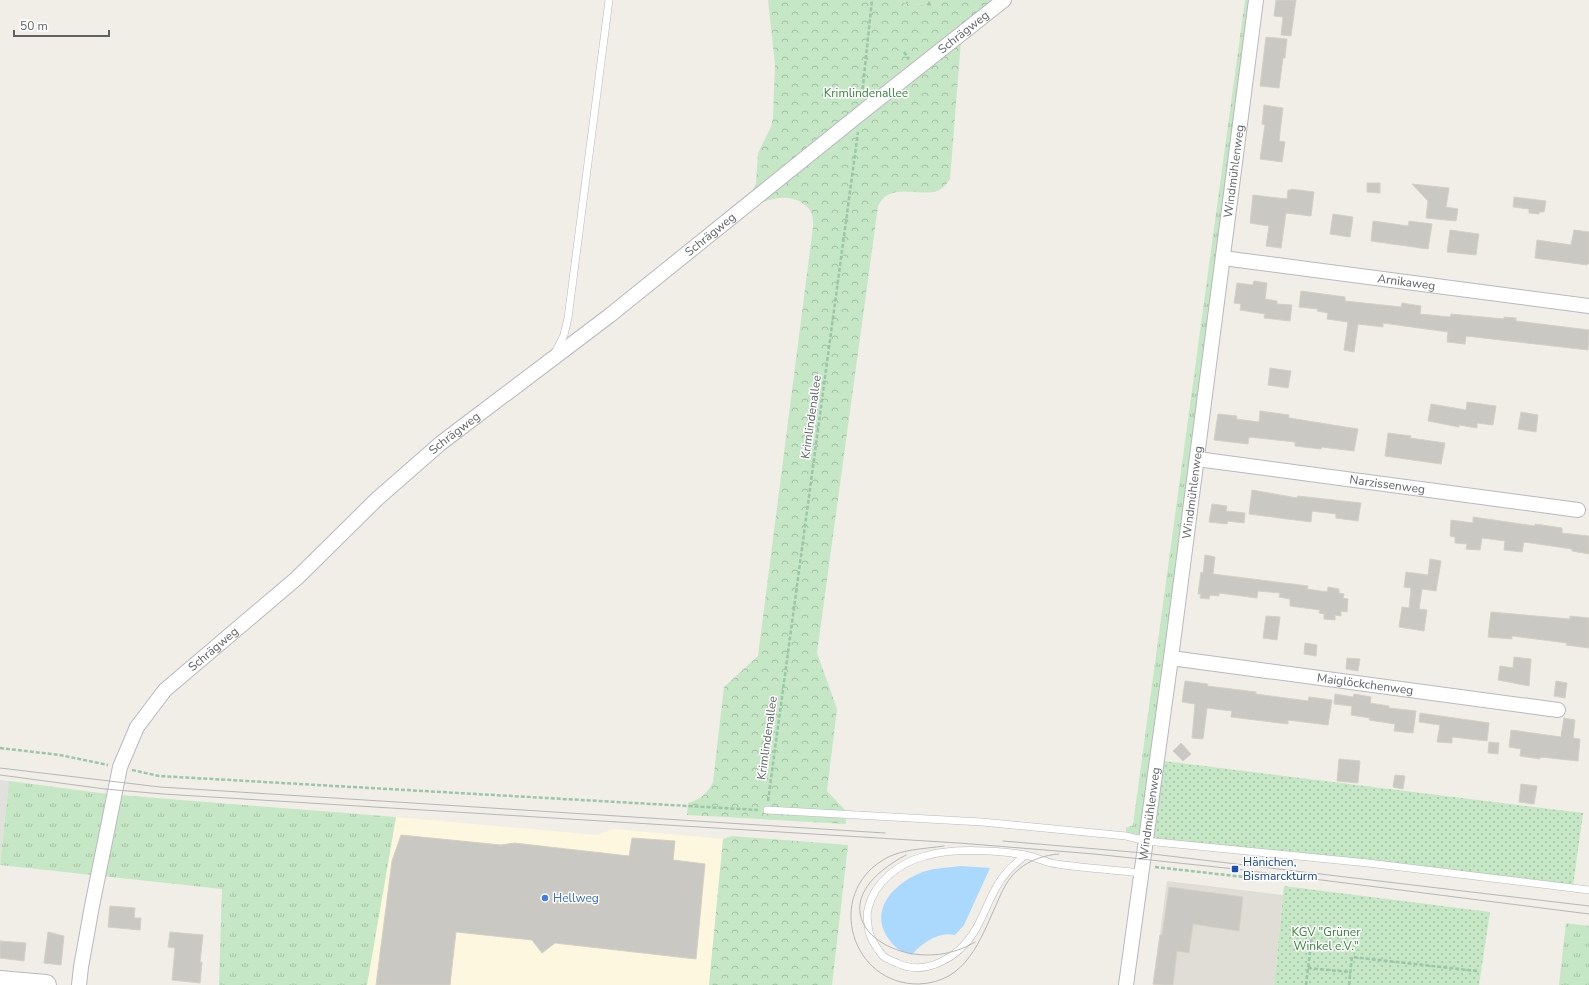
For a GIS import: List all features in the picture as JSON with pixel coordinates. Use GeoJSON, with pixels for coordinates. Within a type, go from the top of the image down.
{"type":"FeatureCollection","features":[{"type":"Feature","properties":{"kind":"street","name":"Schrägweg"},"geometry":{"type":"LineString","coordinates":[[79,985],[90,913],[120,767],[137,727],[165,690],[297,578],[377,499],[435,448],[609,316],[1004,0]]}},
{"type":"Feature","properties":{"kind":"street","name":"Windmühlenweg"},"geometry":{"type":"LineString","coordinates":[[1126,985],[1171,658],[1256,0]]}},
{"type":"Feature","properties":{"kind":"street","name":"Arnikaweg"},"geometry":{"type":"LineString","coordinates":[[1223,258],[1589,306]]}},
{"type":"Feature","properties":{"kind":"street","name":"Narzissenweg"},"geometry":{"type":"LineString","coordinates":[[1197,459],[1578,510]]}},
{"type":"Feature","properties":{"kind":"street","name":"Maiglöckchenweg"},"geometry":{"type":"LineString","coordinates":[[1171,658],[1558,710]]}},
{"type":"Feature","properties":{"kind":"street"},"geometry":{"type":"LineString","coordinates":[[0,981],[46,985]]}},
{"type":"Feature","properties":{"kind":"lane"},"geometry":{"type":"LineString","coordinates":[[551,360],[564,335],[568,318],[609,0]]}},
{"type":"Feature","properties":{"kind":"lane"},"geometry":{"type":"LineString","coordinates":[[767,810],[982,822],[1126,836],[1146,841],[1368,863],[1589,890]]}},
{"type":"Feature","properties":{"kind":"lane"},"geometry":{"type":"LineString","coordinates":[[1025,855],[1007,871],[996,886],[984,915],[973,934],[960,949],[945,960],[929,966],[914,968],[899,964],[884,956],[874,944],[868,927],[867,910],[873,893],[885,878],[903,865],[925,856],[957,851],[999,852],[1025,855],[1055,864],[1142,869]]}},
{"type":"Feature","properties":{"kind":"path","name":"Krimlindenallee"},"geometry":{"type":"LineString","coordinates":[[767,810],[861,113],[871,1]]}},
{"type":"Feature","properties":{"kind":"path"},"geometry":{"type":"LineString","coordinates":[[0,748],[60,755],[158,776],[767,810]]}},
{"type":"Feature","properties":{"kind":"path"},"geometry":{"type":"LineString","coordinates":[[1142,869],[1262,879]]}},
{"type":"Feature","properties":{"kind":"path"},"geometry":{"type":"LineString","coordinates":[[1306,985],[1312,935]]}},
{"type":"Feature","properties":{"kind":"path"},"geometry":{"type":"LineString","coordinates":[[1349,985],[1352,957],[1477,971]]}},
{"type":"Feature","properties":{"kind":"path"},"geometry":{"type":"LineString","coordinates":[[1308,968],[1350,972]]}},
{"type":"Feature","properties":{"kind":"shaded area"},"geometry":{"type":"Polygon","coordinates":[[[0,780],[9,781],[0,862],[0,780]]]}},
{"type":"Feature","properties":{"kind":"shaded area","name":"Hellweg"},"geometry":{"type":"Polygon","coordinates":[[[396,817],[597,835],[614,829],[723,839],[709,985],[367,985],[396,817]]]}},
{"type":"Feature","properties":{"kind":"shaded area"},"geometry":{"type":"Polygon","coordinates":[[[1167,881],[1283,895],[1274,985],[1153,985],[1167,881]]]}},
{"type":"Feature","properties":{"kind":"green space","name":"Krimlindenallee"},"geometry":{"type":"Polygon","coordinates":[[[768,0],[899,0],[902,3],[933,6],[939,4],[941,0],[997,0],[961,41],[950,179],[943,187],[936,191],[926,193],[895,192],[883,199],[878,206],[817,653],[837,709],[827,791],[845,810],[846,824],[687,815],[688,803],[703,796],[713,782],[724,687],[758,656],[813,227],[812,214],[806,206],[799,201],[779,198],[752,206],[750,197],[756,183],[758,153],[771,127],[773,117],[775,65],[768,0]]]}},
{"type":"Feature","properties":{"kind":"green space"},"geometry":{"type":"Polygon","coordinates":[[[899,0],[941,0],[939,4],[933,6],[902,3],[899,0]]]}},
{"type":"Feature","properties":{"kind":"green space"},"geometry":{"type":"Polygon","coordinates":[[[1245,0],[1251,0],[1142,834],[1136,835],[1126,833],[1126,828],[1133,825],[1245,0]]]}},
{"type":"Feature","properties":{"kind":"green space"},"geometry":{"type":"Polygon","coordinates":[[[1164,761],[1583,813],[1573,886],[1154,839],[1164,761]]]}},
{"type":"Feature","properties":{"kind":"green space"},"geometry":{"type":"Polygon","coordinates":[[[9,781],[108,794],[92,875],[0,865],[9,781]]]}},
{"type":"Feature","properties":{"kind":"green space"},"geometry":{"type":"Polygon","coordinates":[[[119,795],[396,817],[367,985],[219,985],[222,889],[102,876],[119,795]]]}},
{"type":"Feature","properties":{"kind":"green space"},"geometry":{"type":"Polygon","coordinates":[[[732,836],[848,845],[832,985],[709,985],[723,839],[732,836]]]}},
{"type":"Feature","properties":{"kind":"green space","name":"KGV \"Grüner Winkel e.V.\""},"geometry":{"type":"Polygon","coordinates":[[[1284,886],[1490,912],[1479,985],[1274,985],[1284,886]]]}},
{"type":"Feature","properties":{"kind":"green space"},"geometry":{"type":"Polygon","coordinates":[[[1566,923],[1589,926],[1589,985],[1559,985],[1566,923]]]}},
{"type":"Feature","properties":{"kind":"water"},"geometry":{"type":"Polygon","coordinates":[[[960,866],[990,868],[964,925],[955,935],[949,934],[937,936],[931,939],[920,946],[912,955],[898,949],[892,944],[885,933],[882,923],[881,914],[888,898],[901,884],[918,874],[933,869],[960,866]]]}},
{"type":"Feature","properties":{"kind":"building"},"geometry":{"type":"Polygon","coordinates":[[[1276,0],[1296,0],[1291,36],[1281,35],[1283,17],[1274,16],[1276,0]]]}},
{"type":"Feature","properties":{"kind":"building"},"geometry":{"type":"Polygon","coordinates":[[[1266,37],[1287,39],[1279,88],[1260,86],[1266,37]]]}},
{"type":"Feature","properties":{"kind":"building"},"geometry":{"type":"Polygon","coordinates":[[[1264,105],[1283,108],[1279,141],[1285,142],[1282,162],[1260,159],[1265,125],[1262,124],[1264,105]]]}},
{"type":"Feature","properties":{"kind":"building"},"geometry":{"type":"Polygon","coordinates":[[[1367,183],[1380,183],[1380,193],[1367,192],[1367,183]]]}},
{"type":"Feature","properties":{"kind":"building"},"geometry":{"type":"Polygon","coordinates":[[[1412,184],[1449,188],[1446,207],[1458,209],[1456,221],[1426,218],[1428,201],[1412,184]]]}},
{"type":"Feature","properties":{"kind":"building"},"geometry":{"type":"Polygon","coordinates":[[[1291,189],[1314,192],[1311,216],[1286,213],[1281,248],[1266,246],[1269,226],[1250,223],[1253,195],[1287,199],[1288,190],[1291,189]]]}},
{"type":"Feature","properties":{"kind":"building"},"geometry":{"type":"Polygon","coordinates":[[[1514,197],[1546,201],[1544,212],[1539,212],[1539,214],[1529,213],[1529,209],[1513,207],[1514,197]]]}},
{"type":"Feature","properties":{"kind":"building"},"geometry":{"type":"Polygon","coordinates":[[[1333,214],[1353,217],[1350,237],[1330,234],[1333,214]]]}},
{"type":"Feature","properties":{"kind":"building"},"geometry":{"type":"Polygon","coordinates":[[[1373,221],[1408,226],[1409,221],[1432,224],[1428,249],[1371,241],[1373,221]]]}},
{"type":"Feature","properties":{"kind":"building"},"geometry":{"type":"Polygon","coordinates":[[[1450,230],[1479,234],[1476,255],[1447,252],[1450,230]]]}},
{"type":"Feature","properties":{"kind":"building"},"geometry":{"type":"Polygon","coordinates":[[[1574,230],[1589,232],[1589,263],[1587,265],[1535,258],[1537,240],[1571,245],[1574,230]]]}},
{"type":"Feature","properties":{"kind":"building"},"geometry":{"type":"Polygon","coordinates":[[[1254,281],[1267,283],[1265,299],[1277,301],[1277,304],[1292,305],[1290,321],[1264,318],[1265,314],[1240,310],[1241,304],[1234,303],[1237,283],[1253,285],[1254,281]]]}},
{"type":"Feature","properties":{"kind":"building"},"geometry":{"type":"Polygon","coordinates":[[[1301,291],[1345,297],[1345,301],[1401,307],[1402,303],[1421,306],[1420,314],[1450,317],[1451,314],[1504,319],[1504,317],[1516,318],[1516,321],[1589,330],[1588,350],[1466,336],[1465,344],[1447,342],[1448,332],[1383,323],[1383,327],[1358,324],[1354,352],[1344,350],[1348,322],[1327,319],[1328,313],[1317,311],[1318,309],[1299,307],[1301,291]]]}},
{"type":"Feature","properties":{"kind":"building"},"geometry":{"type":"Polygon","coordinates":[[[1270,368],[1291,371],[1288,388],[1268,385],[1270,368]]]}},
{"type":"Feature","properties":{"kind":"building"},"geometry":{"type":"Polygon","coordinates":[[[1467,402],[1496,406],[1493,425],[1477,423],[1477,428],[1459,425],[1459,427],[1428,421],[1431,404],[1466,410],[1467,402]]]}},
{"type":"Feature","properties":{"kind":"building"},"geometry":{"type":"Polygon","coordinates":[[[1260,411],[1289,415],[1289,418],[1358,429],[1354,451],[1322,447],[1321,449],[1295,446],[1295,442],[1249,437],[1248,444],[1214,440],[1218,414],[1237,416],[1236,419],[1259,422],[1260,411]]]}},
{"type":"Feature","properties":{"kind":"building"},"geometry":{"type":"Polygon","coordinates":[[[1521,412],[1538,415],[1536,432],[1518,429],[1521,412]]]}},
{"type":"Feature","properties":{"kind":"building"},"geometry":{"type":"Polygon","coordinates":[[[1388,433],[1445,443],[1441,464],[1385,456],[1388,433]]]}},
{"type":"Feature","properties":{"kind":"building"},"geometry":{"type":"Polygon","coordinates":[[[1252,490],[1297,498],[1298,496],[1361,503],[1358,521],[1336,518],[1336,514],[1312,511],[1311,522],[1249,514],[1252,490]]]}},
{"type":"Feature","properties":{"kind":"building"},"geometry":{"type":"Polygon","coordinates":[[[1212,504],[1227,506],[1226,511],[1245,513],[1244,523],[1228,521],[1227,524],[1209,522],[1212,504]]]}},
{"type":"Feature","properties":{"kind":"building"},"geometry":{"type":"Polygon","coordinates":[[[1473,517],[1535,526],[1535,524],[1562,528],[1562,533],[1589,536],[1589,554],[1572,551],[1572,549],[1524,542],[1522,552],[1504,550],[1505,541],[1482,538],[1480,550],[1466,549],[1467,544],[1455,543],[1455,537],[1450,536],[1451,520],[1473,523],[1473,517]]]}},
{"type":"Feature","properties":{"kind":"building"},"geometry":{"type":"Polygon","coordinates":[[[1205,555],[1215,557],[1213,574],[1308,586],[1307,589],[1327,592],[1328,587],[1339,589],[1339,593],[1344,594],[1343,598],[1348,599],[1347,612],[1341,611],[1341,616],[1335,615],[1335,620],[1324,619],[1324,614],[1319,613],[1320,610],[1290,606],[1290,599],[1279,597],[1280,593],[1258,591],[1257,598],[1219,593],[1219,596],[1210,595],[1209,599],[1200,598],[1201,594],[1198,594],[1201,572],[1203,573],[1205,555]]]}},
{"type":"Feature","properties":{"kind":"building"},"geometry":{"type":"Polygon","coordinates":[[[1430,559],[1441,561],[1436,591],[1422,589],[1419,609],[1427,610],[1424,631],[1399,627],[1402,607],[1409,608],[1411,588],[1404,587],[1406,572],[1428,575],[1430,559]]]}},
{"type":"Feature","properties":{"kind":"building"},"geometry":{"type":"Polygon","coordinates":[[[1491,612],[1570,619],[1570,616],[1589,618],[1589,648],[1566,645],[1567,643],[1512,636],[1512,639],[1488,637],[1491,612]]]}},
{"type":"Feature","properties":{"kind":"building"},"geometry":{"type":"Polygon","coordinates":[[[1266,616],[1280,617],[1277,640],[1263,638],[1266,616]]]}},
{"type":"Feature","properties":{"kind":"building"},"geometry":{"type":"Polygon","coordinates":[[[1305,643],[1317,645],[1316,656],[1304,654],[1305,643]]]}},
{"type":"Feature","properties":{"kind":"building"},"geometry":{"type":"Polygon","coordinates":[[[1514,657],[1531,659],[1529,686],[1498,680],[1500,666],[1513,668],[1514,657]]]}},
{"type":"Feature","properties":{"kind":"building"},"geometry":{"type":"Polygon","coordinates":[[[1347,658],[1360,659],[1358,671],[1346,669],[1347,658]]]}},
{"type":"Feature","properties":{"kind":"building"},"geometry":{"type":"Polygon","coordinates":[[[1185,681],[1208,684],[1207,686],[1256,692],[1256,694],[1308,701],[1309,697],[1332,700],[1328,725],[1288,720],[1288,724],[1231,717],[1232,711],[1207,708],[1203,739],[1192,738],[1195,704],[1182,702],[1185,681]]]}},
{"type":"Feature","properties":{"kind":"building"},"geometry":{"type":"Polygon","coordinates":[[[1556,681],[1567,683],[1565,698],[1554,696],[1556,681]]]}},
{"type":"Feature","properties":{"kind":"building"},"geometry":{"type":"Polygon","coordinates":[[[1335,694],[1353,697],[1354,694],[1371,697],[1370,703],[1389,706],[1389,708],[1416,711],[1413,733],[1394,731],[1395,724],[1369,720],[1370,718],[1351,715],[1352,706],[1334,704],[1335,694]]]}},
{"type":"Feature","properties":{"kind":"building"},"geometry":{"type":"Polygon","coordinates":[[[1420,713],[1489,723],[1487,741],[1452,737],[1452,743],[1437,742],[1440,725],[1419,722],[1420,713]]]}},
{"type":"Feature","properties":{"kind":"building"},"geometry":{"type":"Polygon","coordinates":[[[1564,718],[1575,720],[1573,738],[1580,739],[1578,761],[1540,757],[1540,759],[1520,756],[1521,749],[1509,747],[1511,730],[1561,737],[1564,718]]]}},
{"type":"Feature","properties":{"kind":"building"},"geometry":{"type":"Polygon","coordinates":[[[1489,742],[1499,743],[1498,754],[1488,753],[1489,742]]]}},
{"type":"Feature","properties":{"kind":"building"},"geometry":{"type":"Polygon","coordinates":[[[1181,743],[1191,754],[1183,761],[1173,751],[1181,743]]]}},
{"type":"Feature","properties":{"kind":"building"},"geometry":{"type":"Polygon","coordinates":[[[1339,759],[1360,761],[1358,783],[1337,781],[1339,759]]]}},
{"type":"Feature","properties":{"kind":"building"},"geometry":{"type":"Polygon","coordinates":[[[1395,775],[1405,776],[1403,789],[1393,787],[1395,775]]]}},
{"type":"Feature","properties":{"kind":"building"},"geometry":{"type":"Polygon","coordinates":[[[1521,784],[1537,786],[1534,804],[1519,802],[1521,784]]]}},
{"type":"Feature","properties":{"kind":"building","name":"Hellweg"},"geometry":{"type":"Polygon","coordinates":[[[401,835],[501,845],[514,843],[629,856],[632,838],[675,841],[673,860],[705,864],[696,959],[555,943],[542,953],[532,940],[456,932],[450,985],[376,985],[392,861],[401,835]]]}},
{"type":"Feature","properties":{"kind":"building"},"geometry":{"type":"Polygon","coordinates":[[[1169,887],[1243,897],[1239,931],[1193,924],[1189,953],[1177,951],[1173,985],[1153,984],[1160,935],[1162,935],[1169,887]]]}},
{"type":"Feature","properties":{"kind":"building"},"geometry":{"type":"Polygon","coordinates":[[[110,906],[135,908],[134,918],[141,918],[140,930],[108,927],[110,906]]]}},
{"type":"Feature","properties":{"kind":"building"},"geometry":{"type":"Polygon","coordinates":[[[48,932],[64,936],[61,965],[44,963],[48,932]]]}},
{"type":"Feature","properties":{"kind":"building"},"geometry":{"type":"Polygon","coordinates":[[[170,932],[203,935],[200,962],[202,962],[200,983],[172,980],[175,948],[168,947],[170,932]]]}},
{"type":"Feature","properties":{"kind":"building"},"geometry":{"type":"Polygon","coordinates":[[[0,941],[26,943],[24,961],[0,958],[0,941]]]}},
{"type":"Feature","properties":{"kind":"tram line"},"geometry":{"type":"LineString","coordinates":[[0,768],[160,787],[885,833]]}},
{"type":"Feature","properties":{"kind":"tram line"},"geometry":{"type":"LineString","coordinates":[[0,775],[105,789],[163,794],[959,843],[1094,854],[1235,869],[1589,914]]}},
{"type":"Feature","properties":{"kind":"tram line"},"geometry":{"type":"LineString","coordinates":[[1003,841],[1144,853],[1589,906]]}},
{"type":"Feature","properties":{"kind":"tram line"},"geometry":{"type":"LineString","coordinates":[[944,846],[912,850],[890,856],[865,875],[855,894],[851,915],[854,936],[862,954],[877,970],[896,980],[919,984],[935,981],[949,976],[970,957],[978,944],[1003,889],[1014,873],[1022,866],[1032,861],[1059,854]]}},
{"type":"Feature","properties":{"kind":"tram line"},"geometry":{"type":"LineString","coordinates":[[906,855],[875,877],[861,899],[861,919],[873,936],[894,949],[919,955],[947,953],[975,942]]}},
{"type":"Feature","properties":{"kind":"place","name":"Hänichen, Bismarckturm"},"geometry":{"type":"Point","coordinates":[1235,869]}},
{"type":"Feature","properties":{"kind":"place","name":"Hellweg"},"geometry":{"type":"Point","coordinates":[545,898]}}]}
